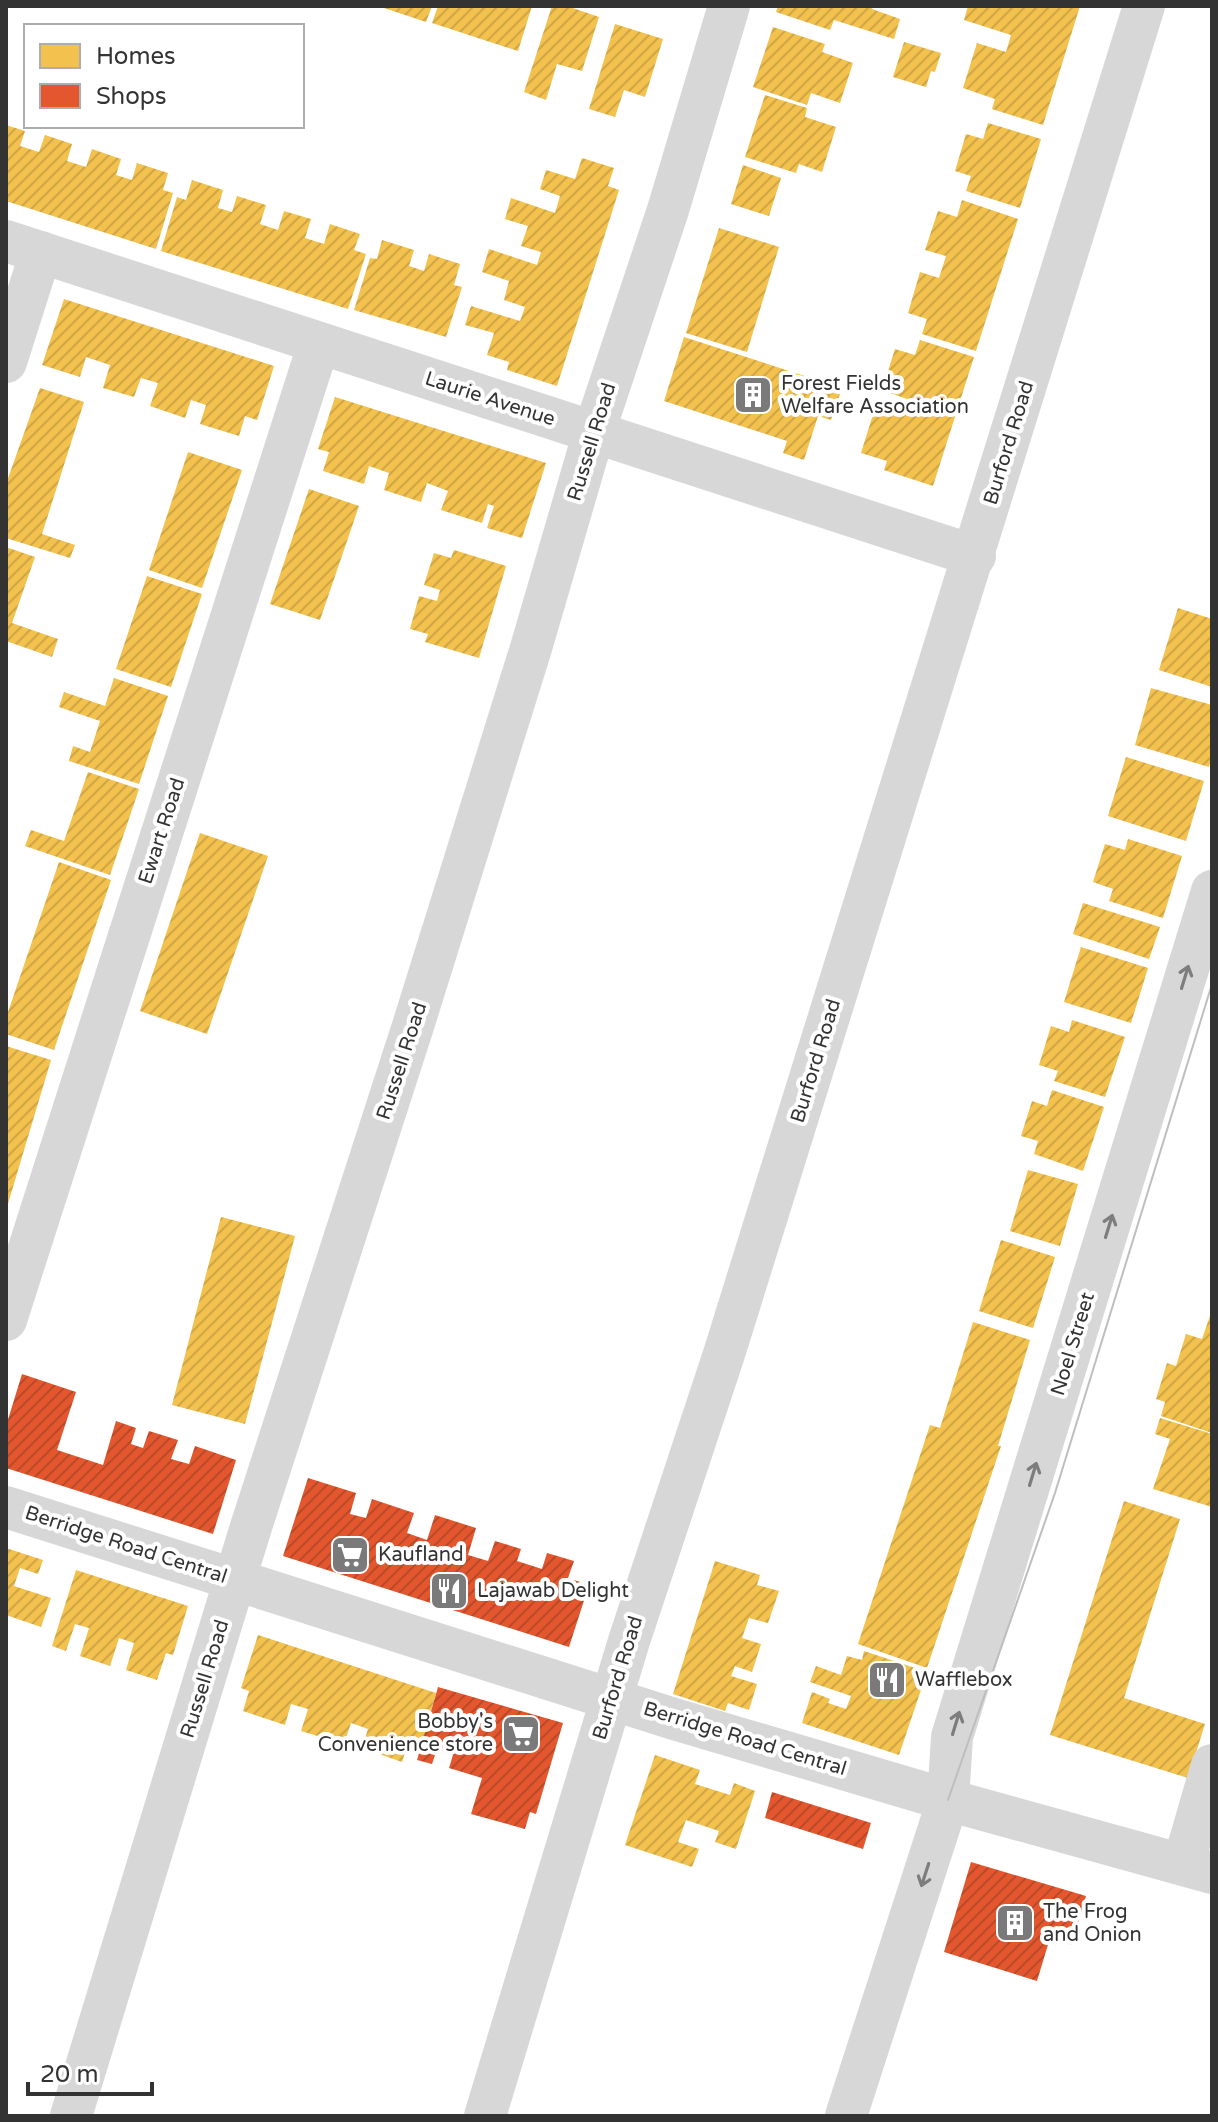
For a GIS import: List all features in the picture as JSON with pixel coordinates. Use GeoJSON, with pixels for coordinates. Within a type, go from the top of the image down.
{"type":"FeatureCollection","features":[{"type":"Feature","properties":{"kind":"street","name":"Burford Road"},"geometry":{"type":"LineString","coordinates":[[485,2116],[611,1697],[724,1354],[1144,6]]}},
{"type":"Feature","properties":{"kind":"street","name":"Russell Road"},"geometry":{"type":"LineString","coordinates":[[71,2116],[235,1580],[531,648],[594,432],[668,210],[720,8]]}},
{"type":"Feature","properties":{"kind":"street","name":"Laurie Avenue"},"geometry":{"type":"LineString","coordinates":[[24,246],[975,556]]}},
{"type":"Feature","properties":{"kind":"street"},"geometry":{"type":"LineString","coordinates":[[6,362],[24,246]]}},
{"type":"Feature","properties":{"kind":"street","name":"Ewart Road"},"geometry":{"type":"LineString","coordinates":[[6,1320],[319,343]]}},
{"type":"Feature","properties":{"kind":"street","name":"Noel Street"},"geometry":{"type":"LineString","coordinates":[[846,2116],[948,1800],[952,1737],[1212,891]]}},
{"type":"Feature","properties":{"kind":"street","name":"Berridge Road Central"},"geometry":{"type":"LineString","coordinates":[[6,1507],[948,1800],[1198,1869]]}},
{"type":"Feature","properties":{"kind":"street"},"geometry":{"type":"LineString","coordinates":[[1198,1869],[1212,1765]]}},
{"type":"Feature","properties":{"kind":"building: Homes"},"geometry":{"type":"Polygon","coordinates":[[[378,6],[432,6],[426,22],[378,6]]]}},
{"type":"Feature","properties":{"kind":"building: Homes"},"geometry":{"type":"Polygon","coordinates":[[[438,6],[532,6],[518,51],[432,23],[438,6]]]}},
{"type":"Feature","properties":{"kind":"building: Homes"},"geometry":{"type":"Polygon","coordinates":[[[552,6],[567,6],[599,17],[582,71],[557,64],[546,100],[524,92],[552,6]]]}},
{"type":"Feature","properties":{"kind":"building: Homes"},"geometry":{"type":"Polygon","coordinates":[[[778,6],[873,6],[872,9],[900,19],[894,39],[834,20],[830,30],[776,12],[778,6]]]}},
{"type":"Feature","properties":{"kind":"building: Homes"},"geometry":{"type":"Polygon","coordinates":[[[968,6],[1080,6],[1043,125],[992,109],[995,99],[963,88],[977,43],[1006,52],[1011,35],[964,20],[968,6]]]}},
{"type":"Feature","properties":{"kind":"building: Homes"},"geometry":{"type":"Polygon","coordinates":[[[615,24],[663,39],[645,97],[624,90],[615,117],[589,109],[615,24]]]}},
{"type":"Feature","properties":{"kind":"building: Homes"},"geometry":{"type":"Polygon","coordinates":[[[773,27],[825,44],[822,52],[853,63],[840,103],[811,93],[807,105],[753,87],[773,27]]]}},
{"type":"Feature","properties":{"kind":"building: Homes"},"geometry":{"type":"Polygon","coordinates":[[[904,42],[941,53],[926,87],[893,77],[904,42]]]}},
{"type":"Feature","properties":{"kind":"building: Homes"},"geometry":{"type":"Polygon","coordinates":[[[765,95],[807,108],[805,117],[836,127],[822,172],[799,164],[796,173],[745,157],[765,95]]]}},
{"type":"Feature","properties":{"kind":"building: Homes"},"geometry":{"type":"Polygon","coordinates":[[[988,123],[1041,139],[1020,208],[966,191],[971,176],[955,171],[966,134],[983,139],[988,123]]]}},
{"type":"Feature","properties":{"kind":"building: Homes"},"geometry":{"type":"Polygon","coordinates":[[[6,125],[25,131],[20,146],[39,152],[45,135],[72,144],[67,161],[86,167],[92,149],[121,159],[116,175],[132,180],[137,163],[168,173],[163,190],[173,193],[156,249],[6,201],[6,125]]]}},
{"type":"Feature","properties":{"kind":"building: Homes"},"geometry":{"type":"Polygon","coordinates":[[[582,158],[614,168],[608,186],[619,190],[557,386],[507,370],[509,362],[487,355],[494,333],[465,325],[471,306],[520,321],[525,307],[504,300],[509,281],[482,272],[489,249],[537,265],[541,252],[521,246],[528,226],[505,219],[511,198],[555,213],[560,196],[540,189],[546,170],[575,179],[582,158]]]}},
{"type":"Feature","properties":{"kind":"building: Homes"},"geometry":{"type":"Polygon","coordinates":[[[743,165],[781,178],[769,216],[731,204],[743,165]]]}},
{"type":"Feature","properties":{"kind":"building: Homes"},"geometry":{"type":"Polygon","coordinates":[[[192,180],[223,190],[218,208],[232,212],[237,196],[266,205],[260,224],[278,230],[284,211],[311,219],[305,238],[324,244],[330,224],[360,234],[354,250],[366,254],[348,309],[161,251],[177,197],[186,200],[192,180]]]}},
{"type":"Feature","properties":{"kind":"building: Homes"},"geometry":{"type":"Polygon","coordinates":[[[962,200],[1018,219],[976,351],[922,334],[927,319],[908,313],[920,272],[939,278],[946,256],[925,250],[938,211],[957,217],[962,200]]]}},
{"type":"Feature","properties":{"kind":"building: Homes"},"geometry":{"type":"Polygon","coordinates":[[[719,228],[779,247],[747,352],[686,333],[719,228]]]}},
{"type":"Feature","properties":{"kind":"building: Homes"},"geometry":{"type":"Polygon","coordinates":[[[382,240],[414,250],[409,266],[424,271],[429,254],[460,264],[454,285],[462,287],[446,337],[354,310],[370,258],[377,259],[382,240]]]}},
{"type":"Feature","properties":{"kind":"building: Homes"},"geometry":{"type":"Polygon","coordinates":[[[64,299],[274,366],[257,420],[245,416],[239,436],[200,424],[206,405],[191,400],[185,418],[150,406],[158,383],[141,378],[134,397],[103,388],[110,365],[86,357],[80,377],[42,365],[64,299]]]}},
{"type":"Feature","properties":{"kind":"building: Homes","name":"Forest Fields Welfare Association"},"geometry":{"type":"Polygon","coordinates":[[[684,337],[842,388],[831,420],[818,416],[804,460],[783,453],[787,441],[664,401],[684,337]]]}},
{"type":"Feature","properties":{"kind":"building: Homes"},"geometry":{"type":"Polygon","coordinates":[[[920,340],[974,357],[933,486],[884,470],[887,461],[861,453],[876,405],[903,413],[907,399],[882,390],[895,349],[915,355],[920,340]]]}},
{"type":"Feature","properties":{"kind":"building: Homes"},"geometry":{"type":"Polygon","coordinates":[[[40,388],[84,402],[42,534],[75,545],[70,558],[6,538],[6,484],[40,388]]]}},
{"type":"Feature","properties":{"kind":"building: Homes"},"geometry":{"type":"Polygon","coordinates":[[[335,397],[546,463],[522,538],[487,528],[494,506],[488,504],[482,523],[441,510],[448,491],[427,483],[421,502],[384,490],[389,473],[369,466],[364,484],[323,471],[329,452],[318,449],[335,397]]]}},
{"type":"Feature","properties":{"kind":"building: Homes"},"geometry":{"type":"Polygon","coordinates":[[[188,452],[242,470],[202,588],[149,570],[188,452]]]}},
{"type":"Feature","properties":{"kind":"building: Homes"},"geometry":{"type":"Polygon","coordinates":[[[309,489],[359,506],[320,620],[270,604],[309,489]]]}},
{"type":"Feature","properties":{"kind":"building: Homes"},"geometry":{"type":"Polygon","coordinates":[[[6,547],[35,557],[12,623],[58,639],[52,657],[6,641],[6,547]]]}},
{"type":"Feature","properties":{"kind":"building: Homes"},"geometry":{"type":"Polygon","coordinates":[[[454,550],[506,566],[479,658],[425,642],[428,634],[410,629],[419,596],[437,601],[440,590],[424,585],[434,553],[451,558],[454,550]]]}},
{"type":"Feature","properties":{"kind":"building: Homes"},"geometry":{"type":"Polygon","coordinates":[[[147,576],[202,594],[171,687],[116,669],[147,576]]]}},
{"type":"Feature","properties":{"kind":"building: Homes"},"geometry":{"type":"Polygon","coordinates":[[[1178,608],[1212,619],[1212,687],[1159,670],[1178,608]]]}},
{"type":"Feature","properties":{"kind":"building: Homes"},"geometry":{"type":"Polygon","coordinates":[[[114,678],[168,696],[139,784],[69,761],[73,746],[90,752],[100,721],[59,707],[64,692],[105,706],[114,678]]]}},
{"type":"Feature","properties":{"kind":"building: Homes"},"geometry":{"type":"Polygon","coordinates":[[[1151,688],[1212,705],[1212,757],[1209,767],[1135,745],[1151,688]]]}},
{"type":"Feature","properties":{"kind":"building: Homes"},"geometry":{"type":"Polygon","coordinates":[[[1126,757],[1204,781],[1186,841],[1108,816],[1126,757]]]}},
{"type":"Feature","properties":{"kind":"building: Homes"},"geometry":{"type":"Polygon","coordinates":[[[88,772],[139,789],[110,875],[25,846],[31,830],[64,841],[88,772]]]}},
{"type":"Feature","properties":{"kind":"building: Homes"},"geometry":{"type":"Polygon","coordinates":[[[200,833],[268,856],[207,1034],[140,1011],[200,833]]]}},
{"type":"Feature","properties":{"kind":"building: Homes"},"geometry":{"type":"Polygon","coordinates":[[[1128,839],[1182,856],[1163,918],[1109,901],[1113,889],[1093,882],[1105,844],[1125,850],[1128,839]]]}},
{"type":"Feature","properties":{"kind":"building: Homes"},"geometry":{"type":"Polygon","coordinates":[[[59,862],[111,880],[54,1050],[6,1034],[6,1018],[59,862]]]}},
{"type":"Feature","properties":{"kind":"building: Homes"},"geometry":{"type":"Polygon","coordinates":[[[1083,903],[1160,927],[1149,959],[1073,934],[1083,903]]]}},
{"type":"Feature","properties":{"kind":"building: Homes"},"geometry":{"type":"Polygon","coordinates":[[[1081,947],[1148,968],[1131,1023],[1064,1002],[1081,947]]]}},
{"type":"Feature","properties":{"kind":"building: Homes"},"geometry":{"type":"Polygon","coordinates":[[[1072,1020],[1125,1037],[1105,1097],[1054,1081],[1058,1071],[1039,1065],[1051,1026],[1069,1032],[1072,1020]]]}},
{"type":"Feature","properties":{"kind":"building: Homes"},"geometry":{"type":"Polygon","coordinates":[[[6,1046],[51,1060],[7,1207],[6,1207],[6,1046]]]}},
{"type":"Feature","properties":{"kind":"building: Homes"},"geometry":{"type":"Polygon","coordinates":[[[1052,1090],[1104,1107],[1083,1171],[1034,1154],[1038,1141],[1021,1136],[1032,1101],[1047,1106],[1052,1090]]]}},
{"type":"Feature","properties":{"kind":"building: Homes"},"geometry":{"type":"Polygon","coordinates":[[[1028,1170],[1078,1184],[1060,1246],[1010,1231],[1028,1170]]]}},
{"type":"Feature","properties":{"kind":"building: Homes"},"geometry":{"type":"Polygon","coordinates":[[[221,1217],[295,1236],[245,1424],[172,1405],[221,1217]]]}},
{"type":"Feature","properties":{"kind":"building: Homes"},"geometry":{"type":"Polygon","coordinates":[[[1001,1240],[1055,1257],[1033,1328],[979,1311],[1001,1240]]]}},
{"type":"Feature","properties":{"kind":"building: Homes"},"geometry":{"type":"Polygon","coordinates":[[[1212,1310],[1212,1433],[1161,1416],[1165,1402],[1156,1399],[1167,1363],[1176,1366],[1186,1334],[1202,1339],[1212,1310]]]}},
{"type":"Feature","properties":{"kind":"building: Homes"},"geometry":{"type":"Polygon","coordinates":[[[973,1322],[1030,1340],[998,1446],[1001,1446],[927,1668],[858,1644],[930,1425],[940,1428],[973,1322]]]}},
{"type":"Feature","properties":{"kind":"building: Homes"},"geometry":{"type":"Polygon","coordinates":[[[1160,1418],[1212,1434],[1212,1507],[1153,1489],[1170,1439],[1155,1434],[1160,1418]]]}},
{"type":"Feature","properties":{"kind":"building: Homes"},"geometry":{"type":"Polygon","coordinates":[[[1124,1501],[1180,1519],[1124,1698],[1205,1724],[1188,1778],[1050,1735],[1124,1501]]]}},
{"type":"Feature","properties":{"kind":"building: Homes"},"geometry":{"type":"Polygon","coordinates":[[[6,1548],[43,1560],[38,1574],[20,1568],[14,1586],[51,1598],[41,1627],[6,1615],[6,1548]]]}},
{"type":"Feature","properties":{"kind":"building: Homes"},"geometry":{"type":"Polygon","coordinates":[[[715,1561],[760,1575],[757,1585],[779,1591],[768,1623],[749,1618],[742,1638],[761,1644],[752,1672],[735,1666],[731,1676],[757,1684],[749,1710],[728,1703],[725,1711],[673,1694],[715,1561]]]}},
{"type":"Feature","properties":{"kind":"building: Homes"},"geometry":{"type":"Polygon","coordinates":[[[76,1570],[188,1606],[173,1655],[166,1653],[157,1680],[126,1670],[134,1643],[119,1638],[110,1666],[80,1656],[89,1628],[75,1624],[66,1651],[52,1646],[76,1570]]]}},
{"type":"Feature","properties":{"kind":"building: Homes"},"geometry":{"type":"Polygon","coordinates":[[[258,1635],[436,1693],[422,1744],[409,1740],[402,1762],[362,1748],[368,1729],[351,1723],[344,1744],[301,1731],[308,1709],[291,1704],[285,1725],[243,1711],[249,1691],[241,1688],[258,1635]]]}},
{"type":"Feature","properties":{"kind":"building: Homes"},"geometry":{"type":"Polygon","coordinates":[[[864,1651],[927,1672],[899,1755],[802,1723],[812,1692],[830,1699],[828,1703],[846,1709],[851,1696],[810,1682],[816,1666],[841,1675],[847,1656],[862,1660],[864,1651]]]}},
{"type":"Feature","properties":{"kind":"building: Homes"},"geometry":{"type":"Polygon","coordinates":[[[655,1755],[700,1770],[695,1784],[730,1795],[734,1783],[755,1791],[736,1849],[715,1842],[719,1831],[686,1820],[678,1842],[699,1849],[692,1867],[625,1845],[655,1755]]]}},
{"type":"Feature","properties":{"kind":"building: Shops"},"geometry":{"type":"Polygon","coordinates":[[[22,1374],[76,1392],[57,1450],[103,1465],[116,1421],[136,1428],[131,1444],[143,1448],[149,1431],[178,1440],[171,1459],[189,1464],[195,1446],[236,1460],[213,1534],[6,1468],[6,1426],[22,1374]]]}},
{"type":"Feature","properties":{"kind":"building: Shops"},"geometry":{"type":"Polygon","coordinates":[[[308,1478],[356,1493],[350,1514],[366,1518],[372,1499],[414,1513],[407,1533],[427,1540],[435,1515],[476,1528],[468,1555],[488,1561],[495,1541],[521,1549],[517,1561],[542,1569],[547,1553],[574,1561],[568,1578],[589,1585],[569,1647],[283,1556],[308,1478]]]}},
{"type":"Feature","properties":{"kind":"building: Shops"},"geometry":{"type":"Polygon","coordinates":[[[438,1687],[563,1723],[536,1814],[530,1812],[525,1829],[471,1814],[482,1778],[449,1768],[453,1755],[437,1749],[432,1764],[417,1760],[438,1687]]]}},
{"type":"Feature","properties":{"kind":"building: Shops"},"geometry":{"type":"Polygon","coordinates":[[[772,1792],[871,1823],[863,1849],[765,1818],[772,1792]]]}},
{"type":"Feature","properties":{"kind":"building: Shops","name":"The Frog and Onion"},"geometry":{"type":"Polygon","coordinates":[[[971,1862],[1086,1896],[1072,1945],[1050,1938],[1037,1981],[944,1952],[971,1862]]]}},
{"type":"Feature","properties":{"kind":"tram line"},"geometry":{"type":"LineString","coordinates":[[948,1800],[1055,1493],[1212,984]]}},
{"type":"Feature","properties":{"kind":"place","name":"Forest Fields Welfare Association"},"geometry":{"type":"Point","coordinates":[753,395]}},
{"type":"Feature","properties":{"kind":"place","name":"Kaufland"},"geometry":{"type":"Point","coordinates":[350,1555]}},
{"type":"Feature","properties":{"kind":"place","name":"Lajawab Delight"},"geometry":{"type":"Point","coordinates":[449,1591]}},
{"type":"Feature","properties":{"kind":"place","name":"Wafflebox"},"geometry":{"type":"Point","coordinates":[887,1680]}},
{"type":"Feature","properties":{"kind":"place","name":"Bobby's Convenience store"},"geometry":{"type":"Point","coordinates":[521,1734]}},
{"type":"Feature","properties":{"kind":"place","name":"The Frog and Onion"},"geometry":{"type":"Point","coordinates":[1015,1923]}}]}
